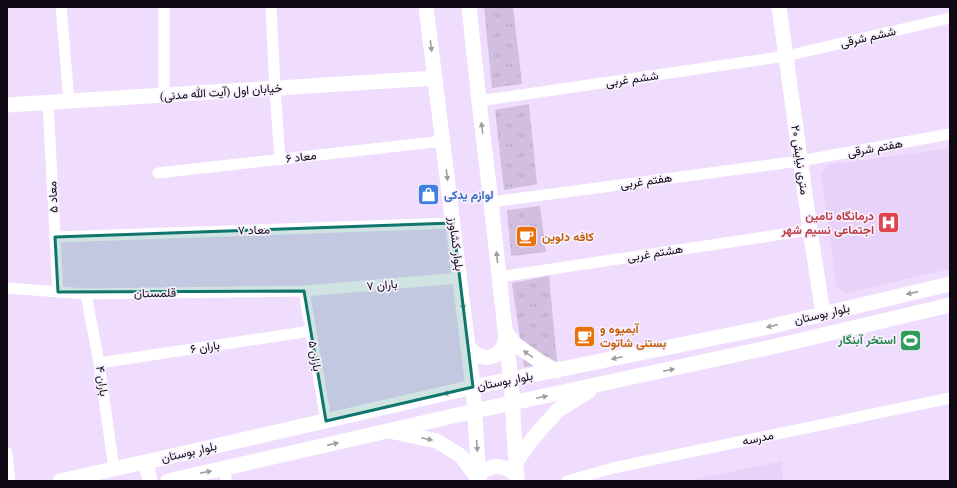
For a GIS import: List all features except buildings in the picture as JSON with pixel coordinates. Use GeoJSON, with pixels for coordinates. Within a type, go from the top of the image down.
{"type":"FeatureCollection","features":[{"type":"Feature","properties":{"kind":"main road","name":"بلوار کشاورز"},"geometry":{"type":"LineString","coordinates":[[426,7],[474,387],[479,478]]}},
{"type":"Feature","properties":{"kind":"main road"},"geometry":{"type":"LineString","coordinates":[[469,7],[511,380],[517,472]]}},
{"type":"Feature","properties":{"kind":"main road","name":"۲۰ متری نیایش"},"geometry":{"type":"LineString","coordinates":[[779,7],[823,314]]}},
{"type":"Feature","properties":{"kind":"main road","name":"خیابان اول (آیت الله مدنی)"},"geometry":{"type":"LineString","coordinates":[[7,105],[435,78]]}},
{"type":"Feature","properties":{"kind":"main road","name":"بلوار بوستان"},"geometry":{"type":"LineString","coordinates":[[60,481],[474,387],[768,327],[950,284]]}},
{"type":"Feature","properties":{"kind":"main road","name":"بلوار بوستان"},"geometry":{"type":"LineString","coordinates":[[168,481],[225,475],[389,431],[776,346],[950,305]]}},
{"type":"Feature","properties":{"kind":"main road"},"geometry":{"type":"LineString","coordinates":[[468,346],[472,352],[478,356],[486,358],[493,356],[499,353],[504,347],[506,335]]}},
{"type":"Feature","properties":{"kind":"main road"},"geometry":{"type":"LineString","coordinates":[[506,335],[515,344],[556,371]]}},
{"type":"Feature","properties":{"kind":"main road"},"geometry":{"type":"LineString","coordinates":[[517,472],[533,438],[558,410],[597,385]]}},
{"type":"Feature","properties":{"kind":"main road"},"geometry":{"type":"LineString","coordinates":[[389,431],[437,441],[461,456],[479,478],[486,469],[494,466],[502,466],[517,472]]}},
{"type":"Feature","properties":{"kind":"main road"},"geometry":{"type":"LineString","coordinates":[[146,462],[150,481]]}},
{"type":"Feature","properties":{"kind":"street"},"geometry":{"type":"LineString","coordinates":[[61,7],[69,101]]}},
{"type":"Feature","properties":{"kind":"street"},"geometry":{"type":"LineString","coordinates":[[164,7],[164,95]]}},
{"type":"Feature","properties":{"kind":"street"},"geometry":{"type":"LineString","coordinates":[[271,7],[280,160]]}},
{"type":"Feature","properties":{"kind":"street","name":"ششم شرقی"},"geometry":{"type":"LineString","coordinates":[[786,56],[950,18]]}},
{"type":"Feature","properties":{"kind":"street","name":"ششم غربی"},"geometry":{"type":"LineString","coordinates":[[479,101],[786,56]]}},
{"type":"Feature","properties":{"kind":"street","name":"معاد ۵"},"geometry":{"type":"LineString","coordinates":[[48,103],[58,292]]}},
{"type":"Feature","properties":{"kind":"street","name":"هفتم شرقی"},"geometry":{"type":"LineString","coordinates":[[800,161],[950,134]]}},
{"type":"Feature","properties":{"kind":"street","name":"معاد ۶"},"geometry":{"type":"LineString","coordinates":[[158,173],[443,141]]}},
{"type":"Feature","properties":{"kind":"street","name":"هفتم غربی"},"geometry":{"type":"LineString","coordinates":[[491,202],[800,161]]}},
{"type":"Feature","properties":{"kind":"street","name":"معاد ۷"},"geometry":{"type":"LineString","coordinates":[[55,237],[453,223]]}},
{"type":"Feature","properties":{"kind":"street","name":"هشتم غربی"},"geometry":{"type":"LineString","coordinates":[[500,277],[810,230]]}},
{"type":"Feature","properties":{"kind":"street","name":"باران ۷"},"geometry":{"type":"LineString","coordinates":[[304,291],[460,278]]}},
{"type":"Feature","properties":{"kind":"street","name":"قلمستان"},"geometry":{"type":"LineString","coordinates":[[7,288],[86,294],[304,291]]}},
{"type":"Feature","properties":{"kind":"street","name":"باران ۵"},"geometry":{"type":"LineString","coordinates":[[304,291],[326,421]]}},
{"type":"Feature","properties":{"kind":"street","name":"باران ۴"},"geometry":{"type":"LineString","coordinates":[[86,294],[99,363],[114,469]]}},
{"type":"Feature","properties":{"kind":"street","name":"باران ۶"},"geometry":{"type":"LineString","coordinates":[[99,363],[311,331]]}},
{"type":"Feature","properties":{"kind":"street","name":"مدرسه"},"geometry":{"type":"LineString","coordinates":[[567,481],[613,468],[950,398]]}},
{"type":"Feature","properties":{"kind":"street"},"geometry":{"type":"LineString","coordinates":[[7,454],[10,481]]}},
{"type":"Feature","properties":{"kind":"highlighted area"},"geometry":{"type":"Polygon","coordinates":[[[453,223],[473,387],[326,421],[304,291],[58,292],[55,237],[453,223]]]}},
{"type":"Feature","properties":{"kind":"shaded area","name":"درمانگاه تامین اجتماعی نسیم شهر"},"geometry":{"type":"Polygon","coordinates":[[[950,148],[950,269],[846,293],[836,286],[821,173],[827,165],[950,148]]]}},
{"type":"Feature","properties":{"kind":"shaded area"},"geometry":{"type":"Polygon","coordinates":[[[782,461],[783,481],[687,481],[782,461]]]}},
{"type":"Feature","properties":{"kind":"green space"},"geometry":{"type":"Polygon","coordinates":[[[484,7],[513,7],[522,84],[492,88],[484,7]]]}},
{"type":"Feature","properties":{"kind":"green space"},"geometry":{"type":"Polygon","coordinates":[[[529,104],[537,184],[504,190],[495,110],[529,104]]]}},
{"type":"Feature","properties":{"kind":"green space"},"geometry":{"type":"Polygon","coordinates":[[[540,206],[546,252],[511,256],[507,210],[540,206]]]}},
{"type":"Feature","properties":{"kind":"green space"},"geometry":{"type":"Polygon","coordinates":[[[549,276],[557,361],[524,367],[512,283],[549,276]]]}},
{"type":"Feature","properties":{"kind":"place","name":"لوازم یدکی"},"geometry":{"type":"Point","coordinates":[429,195]}},
{"type":"Feature","properties":{"kind":"place","name":"درمانگاه تامین اجتماعی نسیم شهر"},"geometry":{"type":"Point","coordinates":[889,223]}},
{"type":"Feature","properties":{"kind":"place","name":"کافه دلوین"},"geometry":{"type":"Point","coordinates":[527,237]}},
{"type":"Feature","properties":{"kind":"place","name":"آبمیوه و بستنی شاتوت"},"geometry":{"type":"Point","coordinates":[585,336]}},
{"type":"Feature","properties":{"kind":"place","name":"استخر آبنگار"},"geometry":{"type":"Point","coordinates":[911,340]}}]}
